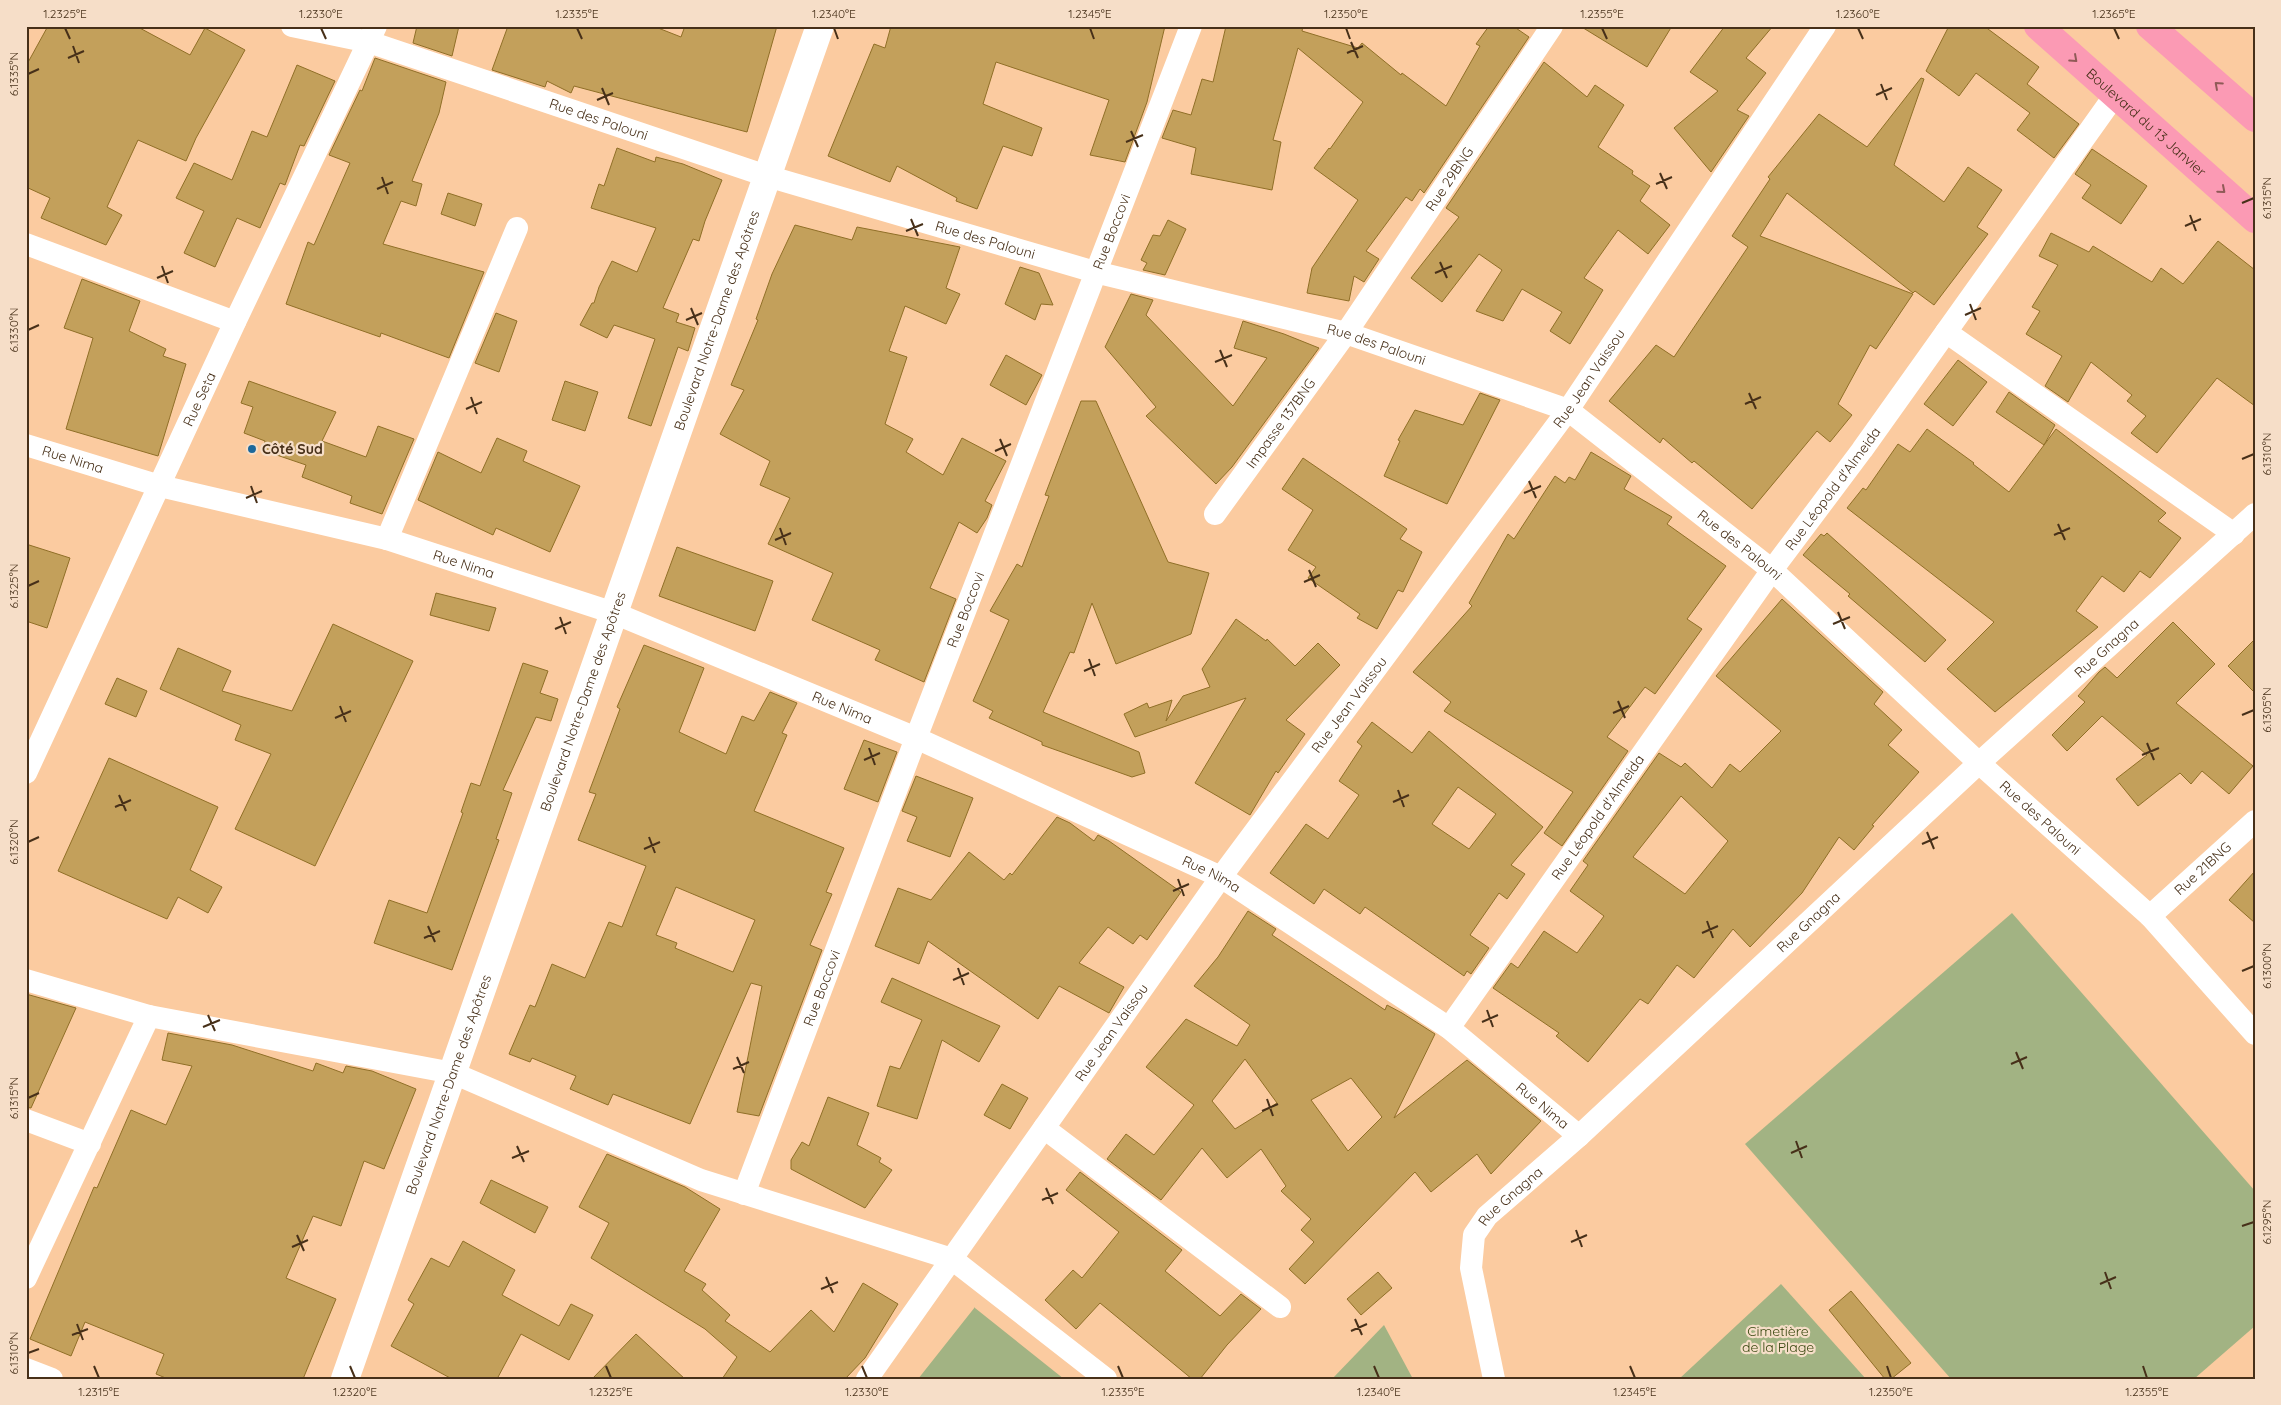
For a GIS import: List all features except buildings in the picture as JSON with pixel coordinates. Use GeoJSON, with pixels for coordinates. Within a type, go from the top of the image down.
{"type":"FeatureCollection","features":[{"type":"Feature","properties":{"kind":"highway","name":"Boulevard du 13 Janvier"},"geometry":{"type":"LineString","coordinates":[[2038,26],[2255,218]]}},
{"type":"Feature","properties":{"kind":"highway"},"geometry":{"type":"LineString","coordinates":[[2150,26],[2255,118]]}},
{"type":"Feature","properties":{"kind":"street","name":"Rue des Palouni"},"geometry":{"type":"LineString","coordinates":[[292,26],[372,34],[767,176],[1095,272],[1346,333],[1568,410],[1772,570],[1978,763],[2150,916],[2255,1034]]}},
{"type":"Feature","properties":{"kind":"street","name":"Boulevard Notre-Dame des Apôtres"},"geometry":{"type":"LineString","coordinates":[[345,1379],[820,26]]}},
{"type":"Feature","properties":{"kind":"street","name":"Rue Boccovi"},"geometry":{"type":"LineString","coordinates":[[744,1194],[916,738],[1191,26]]}},
{"type":"Feature","properties":{"kind":"street","name":"Rue 29BNG"},"geometry":{"type":"LineString","coordinates":[[1346,333],[1552,26]]}},
{"type":"Feature","properties":{"kind":"street","name":"Rue Jean Vaissou"},"geometry":{"type":"LineString","coordinates":[[868,1379],[1221,877],[1568,410],[1825,26]]}},
{"type":"Feature","properties":{"kind":"street","name":"Rue Seta"},"geometry":{"type":"LineString","coordinates":[[26,774],[234,322],[372,34]]}},
{"type":"Feature","properties":{"kind":"street","name":"Rue Léopold d'Almeida"},"geometry":{"type":"LineString","coordinates":[[1449,1028],[1772,570],[1946,332],[2115,95]]}},
{"type":"Feature","properties":{"kind":"street"},"geometry":{"type":"LineString","coordinates":[[387,539],[517,228]]}},
{"type":"Feature","properties":{"kind":"street"},"geometry":{"type":"LineString","coordinates":[[26,244],[234,322]]}},
{"type":"Feature","properties":{"kind":"street"},"geometry":{"type":"LineString","coordinates":[[1946,332],[2234,534]]}},
{"type":"Feature","properties":{"kind":"street","name":"Impasse 137BNG"},"geometry":{"type":"LineString","coordinates":[[1216,514],[1346,333]]}},
{"type":"Feature","properties":{"kind":"street","name":"Rue Nima"},"geometry":{"type":"LineString","coordinates":[[26,445],[160,486],[387,539],[614,613],[916,738],[1221,877],[1449,1028],[1580,1136]]}},
{"type":"Feature","properties":{"kind":"street","name":"Rue Gnagna"},"geometry":{"type":"LineString","coordinates":[[1494,1379],[1471,1268],[1474,1235],[1487,1216],[1580,1136],[1978,763],[2255,514]]}},
{"type":"Feature","properties":{"kind":"street","name":"Rue 21BNG"},"geometry":{"type":"LineString","coordinates":[[2150,916],[2255,821]]}},
{"type":"Feature","properties":{"kind":"street"},"geometry":{"type":"LineString","coordinates":[[26,980],[149,1016],[453,1073],[701,1180],[952,1259],[1106,1379]]}},
{"type":"Feature","properties":{"kind":"street"},"geometry":{"type":"LineString","coordinates":[[26,1278],[149,1016]]}},
{"type":"Feature","properties":{"kind":"street"},"geometry":{"type":"LineString","coordinates":[[26,1120],[90,1144]]}},
{"type":"Feature","properties":{"kind":"street"},"geometry":{"type":"LineString","coordinates":[[1044,1128],[1280,1307]]}},
{"type":"Feature","properties":{"kind":"street"},"geometry":{"type":"LineString","coordinates":[[26,1369],[52,1379]]}},
{"type":"Feature","properties":{"kind":"green space"},"geometry":{"type":"Polygon","coordinates":[[[2012,913],[2255,1191],[2255,1326],[2194,1379],[1951,1379],[1745,1144],[2012,913]]]}},
{"type":"Feature","properties":{"kind":"green space","name":"Cimetière de la Plage"},"geometry":{"type":"Polygon","coordinates":[[[1781,1284],[1866,1379],[1679,1379],[1781,1284]]]}},
{"type":"Feature","properties":{"kind":"green space"},"geometry":{"type":"Polygon","coordinates":[[[975,1308],[1064,1379],[918,1379],[975,1308]]]}},
{"type":"Feature","properties":{"kind":"green space"},"geometry":{"type":"Polygon","coordinates":[[[1384,1325],[1413,1379],[1332,1379],[1384,1325]]]}},
{"type":"Feature","properties":{"kind":"place","name":"Côté Sud"},"geometry":{"type":"Point","coordinates":[252,449]}}]}
